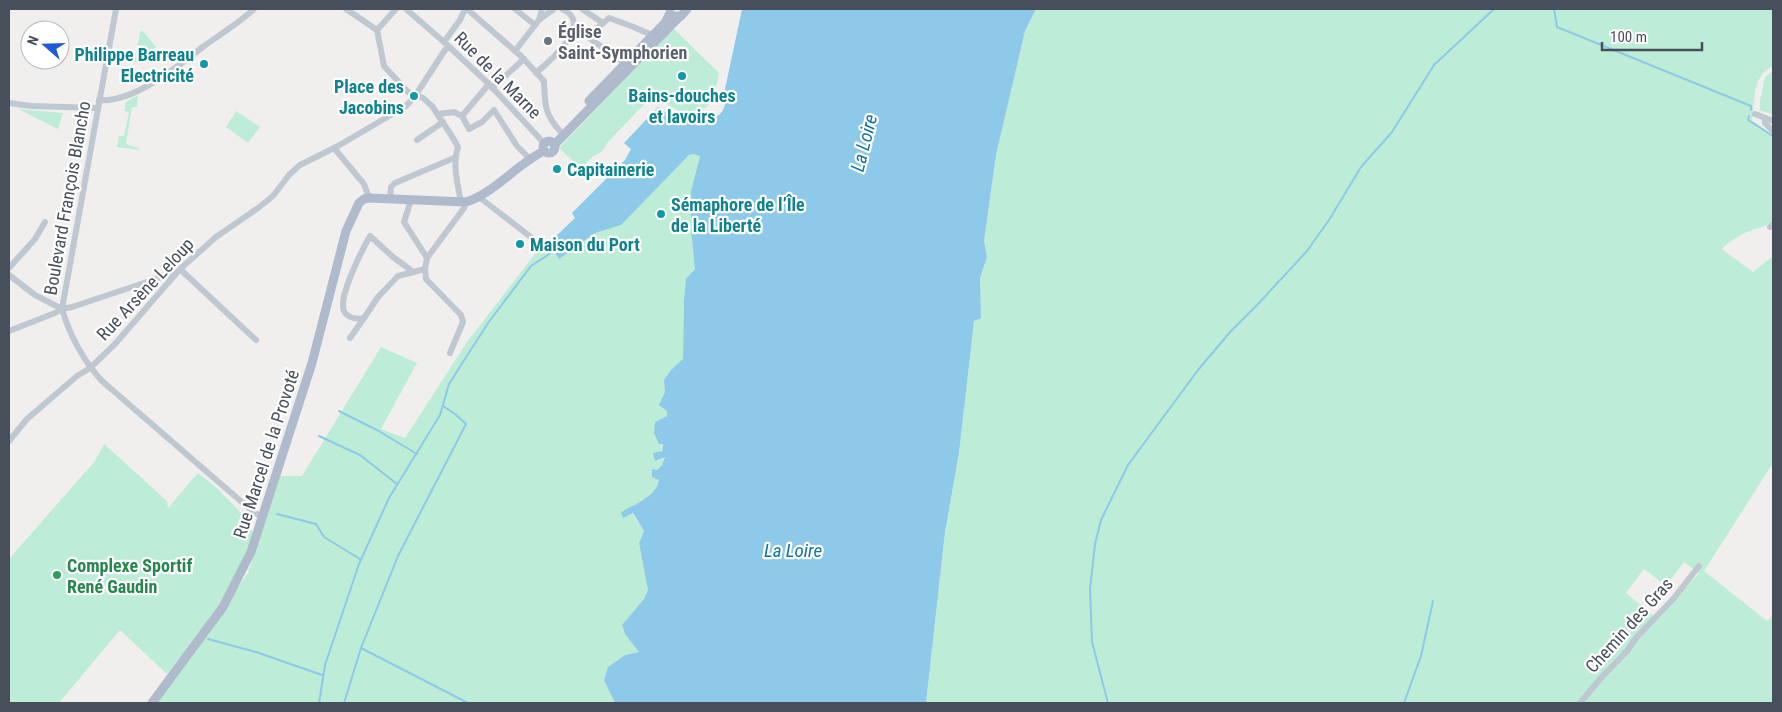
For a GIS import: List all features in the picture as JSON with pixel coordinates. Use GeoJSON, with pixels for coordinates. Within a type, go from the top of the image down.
{"type":"FeatureCollection","features":[{"type":"Feature","properties":{"kind":"main road"},"geometry":{"type":"LineString","coordinates":[[673,13],[683,15],[686,9]]}},
{"type":"Feature","properties":{"kind":"main road"},"geometry":{"type":"LineString","coordinates":[[548,145],[673,13]]}},
{"type":"Feature","properties":{"kind":"main road"},"geometry":{"type":"LineString","coordinates":[[369,198],[462,203],[482,195],[548,145],[673,13]]}},
{"type":"Feature","properties":{"kind":"main road","name":"Rue Marcel de la Provoté"},"geometry":{"type":"LineString","coordinates":[[152,703],[213,622],[246,564],[263,518],[312,363],[346,231],[360,203],[364,199],[369,198]]}},
{"type":"Feature","properties":{"kind":"street","name":"Boulevard François Blancho"},"geometry":{"type":"LineString","coordinates":[[116,9],[62,309],[73,337],[90,368],[102,381],[256,515],[263,518]]}},
{"type":"Feature","properties":{"kind":"street"},"geometry":{"type":"LineString","coordinates":[[239,21],[249,9]]}},
{"type":"Feature","properties":{"kind":"street"},"geometry":{"type":"LineString","coordinates":[[99,100],[120,97],[155,81],[254,9]]}},
{"type":"Feature","properties":{"kind":"street"},"geometry":{"type":"LineString","coordinates":[[346,9],[377,30],[384,66],[408,92],[423,98],[432,106],[458,147],[454,158],[454,166],[464,208],[427,258],[425,269],[426,279],[461,315],[463,322],[450,353]]}},
{"type":"Feature","properties":{"kind":"street"},"geometry":{"type":"LineString","coordinates":[[377,30],[396,9]]}},
{"type":"Feature","properties":{"kind":"street"},"geometry":{"type":"LineString","coordinates":[[466,9],[515,50],[544,82],[548,116],[560,131]]}},
{"type":"Feature","properties":{"kind":"street","name":"Rue Arsène Leloup"},"geometry":{"type":"LineString","coordinates":[[9,441],[27,419],[77,376],[90,368],[130,328],[180,269],[216,236],[273,196],[289,175],[300,165],[404,108],[415,96],[445,50],[466,9]]}},
{"type":"Feature","properties":{"kind":"street"},"geometry":{"type":"LineString","coordinates":[[515,9],[537,22]]}},
{"type":"Feature","properties":{"kind":"street"},"geometry":{"type":"LineString","coordinates":[[537,22],[542,9]]}},
{"type":"Feature","properties":{"kind":"street"},"geometry":{"type":"LineString","coordinates":[[515,50],[537,22],[554,9]]}},
{"type":"Feature","properties":{"kind":"street"},"geometry":{"type":"LineString","coordinates":[[536,73],[552,58],[573,32],[574,20],[571,10],[562,9]]}},
{"type":"Feature","properties":{"kind":"street"},"geometry":{"type":"LineString","coordinates":[[582,9],[603,23]]}},
{"type":"Feature","properties":{"kind":"street","name":"Rue de la Marne"},"geometry":{"type":"LineString","coordinates":[[410,10],[490,86],[548,145]]}},
{"type":"Feature","properties":{"kind":"street"},"geometry":{"type":"LineString","coordinates":[[588,37],[608,18],[652,35]]}},
{"type":"Feature","properties":{"kind":"street"},"geometry":{"type":"LineString","coordinates":[[573,32],[588,37],[624,63]]}},
{"type":"Feature","properties":{"kind":"street"},"geometry":{"type":"LineString","coordinates":[[462,116],[490,86],[522,57]]}},
{"type":"Feature","properties":{"kind":"street"},"geometry":{"type":"LineString","coordinates":[[9,103],[31,106],[98,108]]}},
{"type":"Feature","properties":{"kind":"street"},"geometry":{"type":"LineString","coordinates":[[438,114],[454,112],[462,116],[469,129],[482,122],[494,110],[517,146],[531,157]]}},
{"type":"Feature","properties":{"kind":"street"},"geometry":{"type":"LineString","coordinates":[[1755,114],[1773,121]]}},
{"type":"Feature","properties":{"kind":"street"},"geometry":{"type":"LineString","coordinates":[[1765,118],[1765,123],[1773,131]]}},
{"type":"Feature","properties":{"kind":"street"},"geometry":{"type":"LineString","coordinates":[[417,140],[443,122]]}},
{"type":"Feature","properties":{"kind":"street"},"geometry":{"type":"LineString","coordinates":[[334,148],[364,184],[369,198]]}},
{"type":"Feature","properties":{"kind":"street"},"geometry":{"type":"LineString","coordinates":[[390,198],[391,187],[395,183],[454,158]]}},
{"type":"Feature","properties":{"kind":"street"},"geometry":{"type":"LineString","coordinates":[[482,195],[536,241]]}},
{"type":"Feature","properties":{"kind":"street"},"geometry":{"type":"LineString","coordinates":[[411,200],[404,222],[427,258]]}},
{"type":"Feature","properties":{"kind":"street"},"geometry":{"type":"LineString","coordinates":[[9,268],[35,240],[44,222]]}},
{"type":"Feature","properties":{"kind":"street"},"geometry":{"type":"LineString","coordinates":[[364,318],[353,318],[346,315],[342,306],[347,287],[370,236],[386,252],[412,271]]}},
{"type":"Feature","properties":{"kind":"street"},"geometry":{"type":"LineString","coordinates":[[180,269],[256,340]]}},
{"type":"Feature","properties":{"kind":"street"},"geometry":{"type":"LineString","coordinates":[[350,338],[390,283],[398,276],[425,269]]}},
{"type":"Feature","properties":{"kind":"street"},"geometry":{"type":"LineString","coordinates":[[9,275],[35,295],[62,309]]}},
{"type":"Feature","properties":{"kind":"street"},"geometry":{"type":"LineString","coordinates":[[9,331],[62,309],[168,275],[174,275]]}},
{"type":"Feature","properties":{"kind":"street","name":"Chemin des Gras"},"geometry":{"type":"LineString","coordinates":[[1580,703],[1627,651],[1636,638],[1674,598],[1699,566]]}},
{"type":"Feature","properties":{"kind":"green space"},"geometry":{"type":"Polygon","coordinates":[[[1036,9],[1773,9],[1773,66],[1761,76],[1758,82],[1752,120],[1773,135],[1773,220],[1740,236],[1722,249],[1753,272],[1773,256],[1773,463],[1704,571],[1767,621],[1773,615],[1773,703],[926,703],[945,532],[959,453],[974,321],[981,317],[980,278],[987,257],[984,241],[996,155],[1025,31],[1036,9]],[[1684,562],[1666,586],[1644,569],[1626,593],[1658,619],[1699,573],[1684,562]]]}},
{"type":"Feature","properties":{"kind":"green space"},"geometry":{"type":"Polygon","coordinates":[[[673,28],[719,73],[712,100],[705,108],[691,113],[675,109],[654,94],[607,143],[602,151],[581,168],[559,148],[673,28]]]}},
{"type":"Feature","properties":{"kind":"green space"},"geometry":{"type":"Polygon","coordinates":[[[142,30],[156,47],[134,63],[140,33],[142,30]]]}},
{"type":"Feature","properties":{"kind":"green space"},"geometry":{"type":"Polygon","coordinates":[[[1773,71],[1773,115],[1760,110],[1760,101],[1765,77],[1773,71]]]}},
{"type":"Feature","properties":{"kind":"green space"},"geometry":{"type":"Polygon","coordinates":[[[138,95],[137,107],[132,107],[126,144],[139,148],[139,150],[117,147],[119,136],[124,136],[129,112],[124,111],[126,102],[138,95]]]}},
{"type":"Feature","properties":{"kind":"green space"},"geometry":{"type":"Polygon","coordinates":[[[18,109],[63,113],[58,129],[18,109]]]}},
{"type":"Feature","properties":{"kind":"green space"},"geometry":{"type":"Polygon","coordinates":[[[236,111],[260,127],[248,143],[226,127],[236,111]]]}},
{"type":"Feature","properties":{"kind":"green space"},"geometry":{"type":"Polygon","coordinates":[[[689,155],[700,155],[691,191],[691,231],[695,269],[686,280],[683,360],[671,370],[667,416],[655,422],[662,442],[656,461],[665,457],[662,465],[657,470],[652,469],[659,479],[654,491],[645,499],[622,512],[632,513],[644,531],[639,543],[648,590],[644,599],[622,625],[625,634],[640,652],[625,655],[608,667],[604,680],[615,703],[155,703],[248,573],[280,476],[302,476],[381,347],[417,363],[381,429],[405,438],[467,342],[544,242],[552,240],[554,251],[559,259],[595,233],[620,225],[683,160],[689,155]]]}},
{"type":"Feature","properties":{"kind":"green space"},"geometry":{"type":"Polygon","coordinates":[[[104,444],[167,501],[168,508],[198,473],[218,489],[248,520],[253,534],[228,590],[199,633],[167,674],[120,630],[59,703],[9,703],[9,559],[95,461],[104,444]]]}},
{"type":"Feature","properties":{"kind":"water","name":"La Loire"},"geometry":{"type":"Polygon","coordinates":[[[742,9],[1036,9],[1025,31],[996,155],[984,241],[987,257],[980,278],[981,318],[974,321],[959,453],[945,532],[926,703],[615,703],[604,680],[608,667],[625,655],[639,652],[625,634],[622,625],[644,599],[648,590],[639,543],[644,531],[633,513],[623,518],[621,512],[654,491],[659,480],[652,477],[652,469],[657,470],[662,465],[665,457],[655,461],[653,453],[662,451],[663,444],[659,444],[654,433],[655,422],[667,416],[667,411],[659,405],[665,392],[664,380],[671,370],[683,359],[686,279],[695,269],[691,231],[691,191],[700,156],[689,155],[621,225],[595,233],[559,259],[554,251],[552,240],[575,218],[572,213],[625,160],[631,149],[624,143],[658,107],[673,117],[692,121],[710,120],[722,111],[725,104],[724,94],[742,9]]]}},
{"type":"Feature","properties":{"kind":"waterway"},"geometry":{"type":"LineString","coordinates":[[1108,703],[1092,642],[1090,589],[1095,544],[1101,520],[1128,465],[1198,370],[1231,331],[1307,251],[1329,220],[1361,167],[1392,132],[1434,65],[1494,9]]}},
{"type":"Feature","properties":{"kind":"waterway"},"geometry":{"type":"LineString","coordinates":[[1554,9],[1557,27],[1751,106],[1751,110]]}},
{"type":"Feature","properties":{"kind":"waterway"},"geometry":{"type":"LineString","coordinates":[[1749,116],[1748,120],[1773,136]]}},
{"type":"Feature","properties":{"kind":"waterway"},"geometry":{"type":"LineString","coordinates":[[319,703],[325,665],[359,564],[389,498],[440,415],[449,384],[488,323],[531,266],[554,251]]}},
{"type":"Feature","properties":{"kind":"waterway"},"geometry":{"type":"LineString","coordinates":[[344,703],[361,648],[398,556],[466,424],[443,406]]}},
{"type":"Feature","properties":{"kind":"waterway"},"geometry":{"type":"LineString","coordinates":[[339,411],[377,430],[417,454]]}},
{"type":"Feature","properties":{"kind":"waterway"},"geometry":{"type":"LineString","coordinates":[[319,436],[360,455],[397,484]]}},
{"type":"Feature","properties":{"kind":"waterway"},"geometry":{"type":"LineString","coordinates":[[277,514],[316,524],[324,537],[360,559]]}},
{"type":"Feature","properties":{"kind":"waterway"},"geometry":{"type":"LineString","coordinates":[[1404,703],[1421,656],[1433,601]]}},
{"type":"Feature","properties":{"kind":"waterway"},"geometry":{"type":"LineString","coordinates":[[208,639],[256,652],[322,675]]}},
{"type":"Feature","properties":{"kind":"waterway"},"geometry":{"type":"LineString","coordinates":[[361,648],[468,703]]}},
{"type":"Feature","properties":{"kind":"place","name":"Église Saint-Symphorien"},"geometry":{"type":"Point","coordinates":[548,41]}},
{"type":"Feature","properties":{"kind":"place","name":"Philippe Barreau Electricité"},"geometry":{"type":"Point","coordinates":[204,64]}},
{"type":"Feature","properties":{"kind":"place","name":"Bains-douches et lavoirs"},"geometry":{"type":"Point","coordinates":[682,76]}},
{"type":"Feature","properties":{"kind":"place","name":"Place des Jacobins"},"geometry":{"type":"Point","coordinates":[414,96]}},
{"type":"Feature","properties":{"kind":"place","name":"Capitainerie"},"geometry":{"type":"Point","coordinates":[557,169]}},
{"type":"Feature","properties":{"kind":"place","name":"Sémaphore de l’Île de la Liberté"},"geometry":{"type":"Point","coordinates":[661,214]}},
{"type":"Feature","properties":{"kind":"place","name":"Maison du Port"},"geometry":{"type":"Point","coordinates":[520,244]}},
{"type":"Feature","properties":{"kind":"place","name":"Complexe Sportif René Gaudin"},"geometry":{"type":"Point","coordinates":[57,575]}}]}
